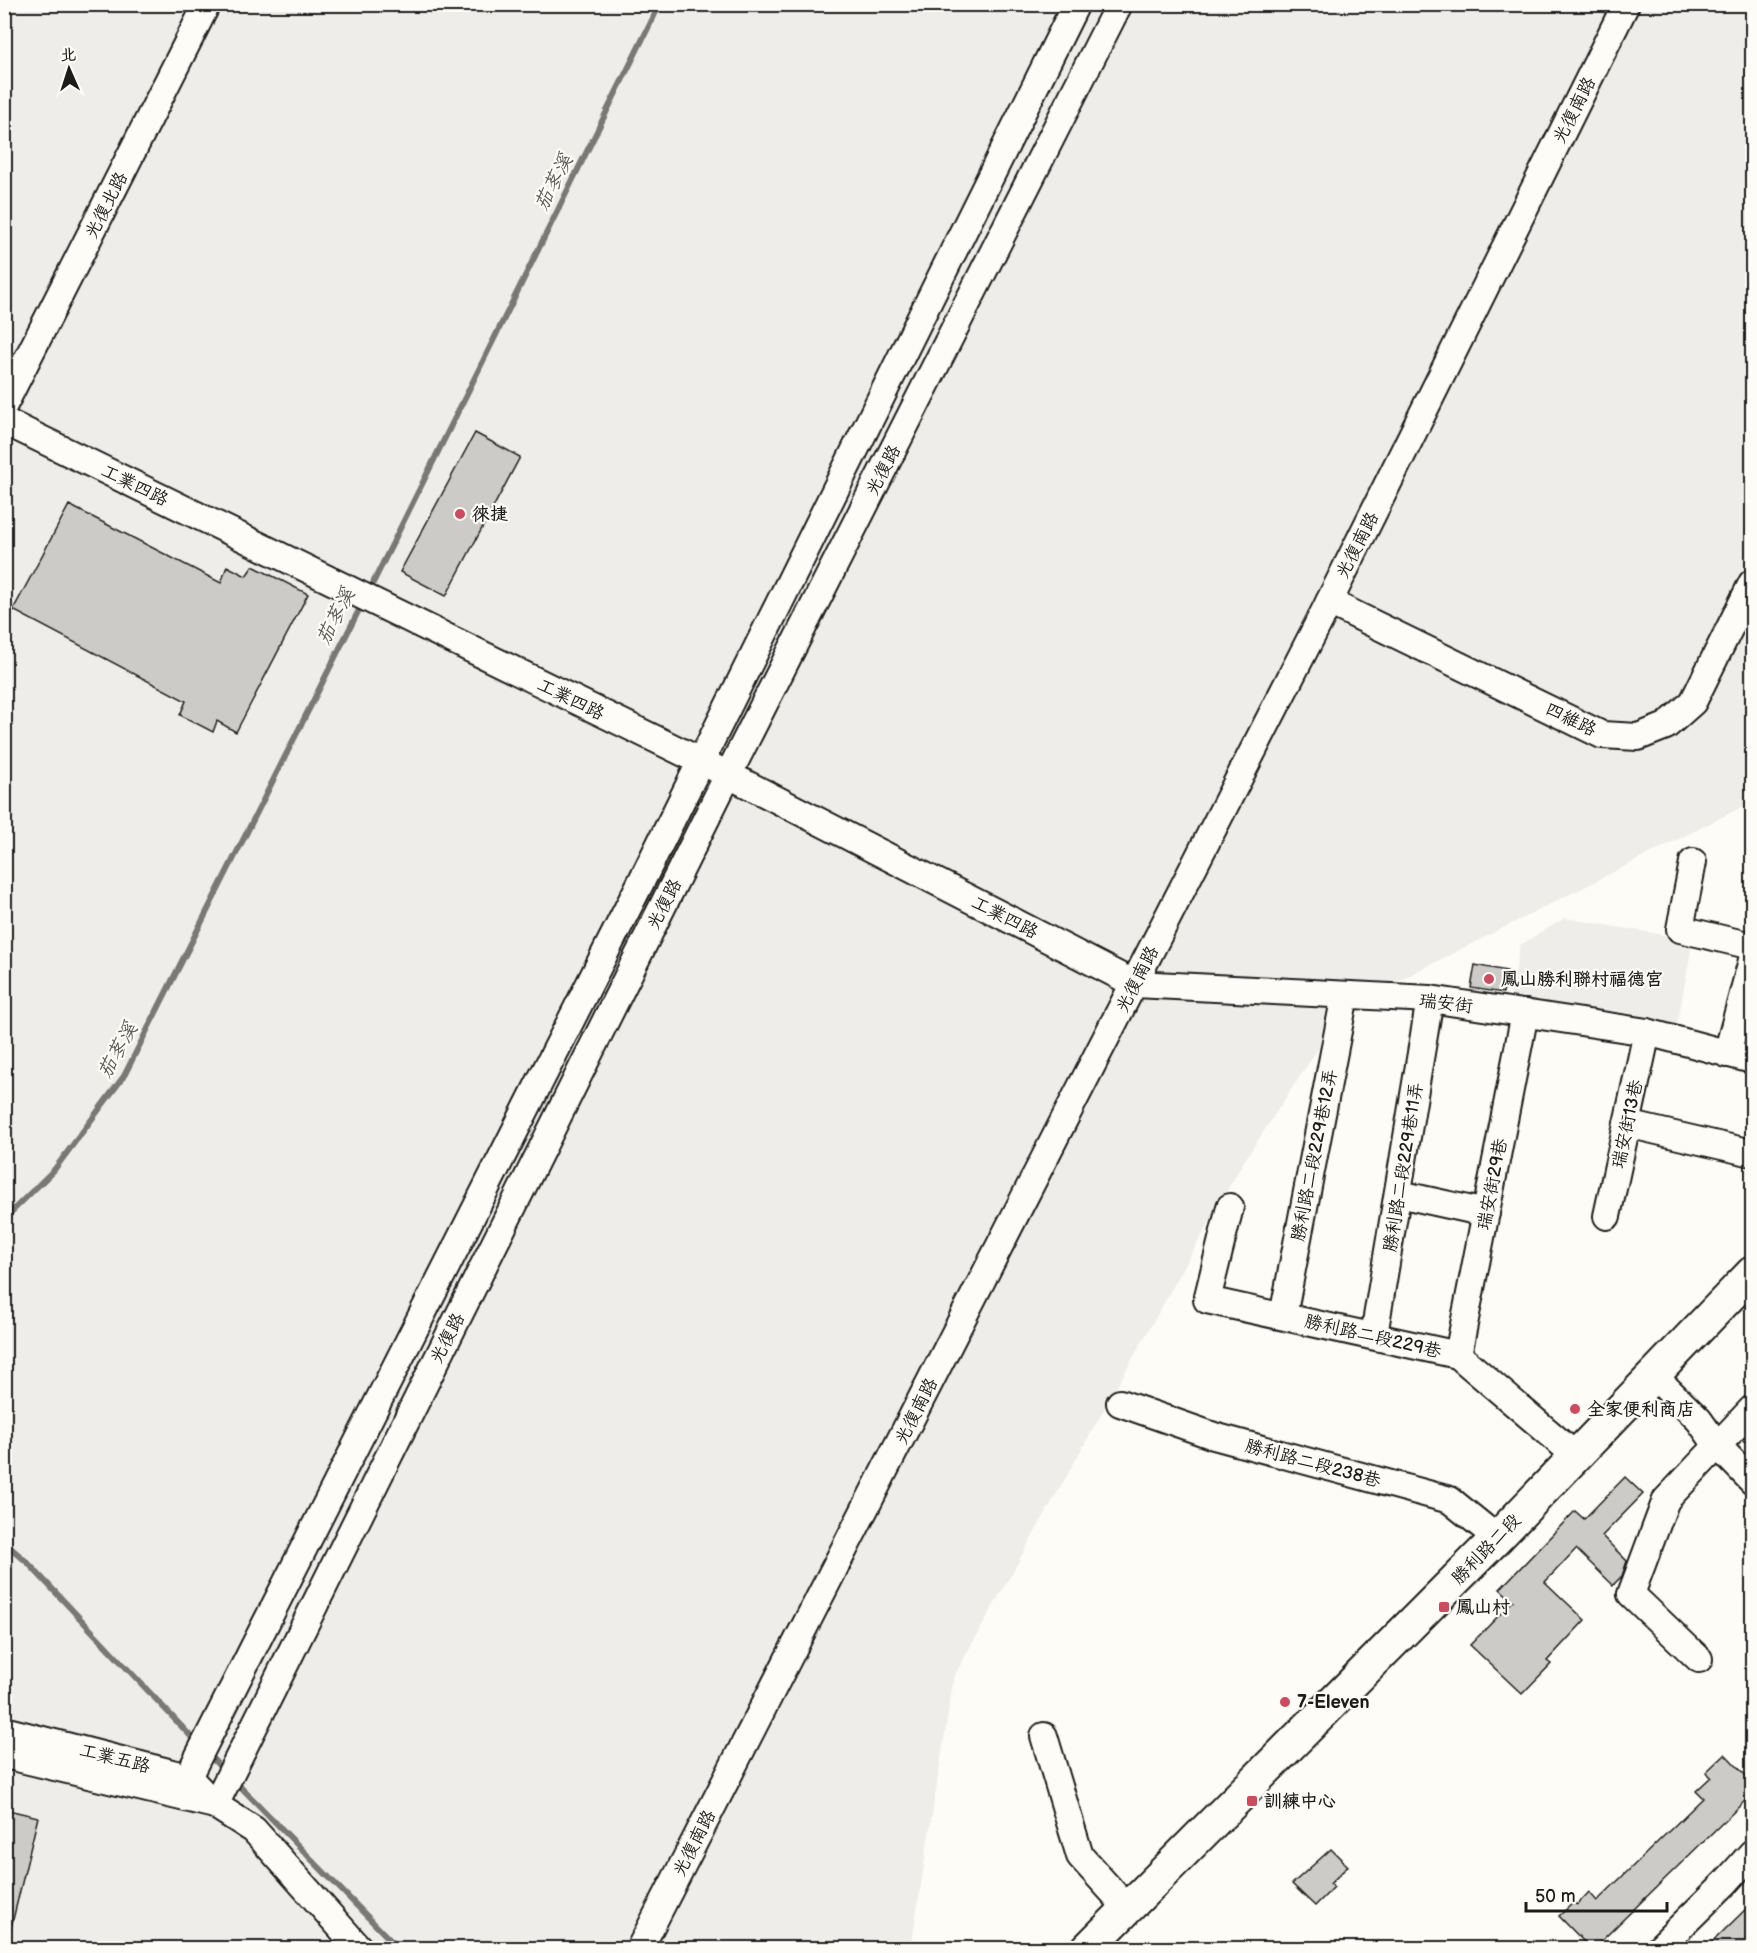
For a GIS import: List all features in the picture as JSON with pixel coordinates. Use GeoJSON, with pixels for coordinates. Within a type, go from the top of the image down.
{"type":"FeatureCollection","features":[{"type":"Feature","properties":{"kind":"main road","name":"勝利路二段"},"geometry":{"type":"LineString","coordinates":[[1088,1948],[1497,1538],[1752,1273]]}},
{"type":"Feature","properties":{"kind":"street","name":"光復北路"},"geometry":{"type":"LineString","coordinates":[[4,405],[207,4]]}},
{"type":"Feature","properties":{"kind":"street","name":"光復路"},"geometry":{"type":"LineString","coordinates":[[188,1777],[445,1274],[1077,4]]}},
{"type":"Feature","properties":{"kind":"street","name":"光復路"},"geometry":{"type":"LineString","coordinates":[[215,1805],[729,775],[1119,4]]}},
{"type":"Feature","properties":{"kind":"street","name":"光復南路"},"geometry":{"type":"LineString","coordinates":[[640,1948],[1329,602],[1626,4]]}},
{"type":"Feature","properties":{"kind":"street","name":"工業四路"},"geometry":{"type":"LineString","coordinates":[[4,421],[729,775],[1135,984]]}},
{"type":"Feature","properties":{"kind":"street","name":"四維路"},"geometry":{"type":"LineString","coordinates":[[1329,602],[1602,735],[1638,737],[1666,726],[1693,702],[1752,583]]}},
{"type":"Feature","properties":{"kind":"street"},"geometry":{"type":"LineString","coordinates":[[1693,862],[1680,928],[1752,946]]}},
{"type":"Feature","properties":{"kind":"street"},"geometry":{"type":"LineString","coordinates":[[1727,1054],[1752,960]]}},
{"type":"Feature","properties":{"kind":"street","name":"瑞安街"},"geometry":{"type":"LineString","coordinates":[[1135,984],[1430,999],[1647,1032],[1752,1060]]}},
{"type":"Feature","properties":{"kind":"street","name":"勝利路二段229巷12弄"},"geometry":{"type":"LineString","coordinates":[[1283,1316],[1345,995]]}},
{"type":"Feature","properties":{"kind":"street","name":"勝利路二段229巷11弄"},"geometry":{"type":"LineString","coordinates":[[1374,1335],[1430,999]]}},
{"type":"Feature","properties":{"kind":"street","name":"瑞安街29巷"},"geometry":{"type":"LineString","coordinates":[[1458,1355],[1525,1013]]}},
{"type":"Feature","properties":{"kind":"street","name":"瑞安街13巷"},"geometry":{"type":"LineString","coordinates":[[1607,1216],[1647,1032]]}},
{"type":"Feature","properties":{"kind":"street"},"geometry":{"type":"LineString","coordinates":[[1627,1124],[1752,1153]]}},
{"type":"Feature","properties":{"kind":"street"},"geometry":{"type":"LineString","coordinates":[[1399,1194],[1486,1213]]}},
{"type":"Feature","properties":{"kind":"street","name":"勝利路二段229巷"},"geometry":{"type":"LineString","coordinates":[[1230,1207],[1207,1300],[1458,1355],[1576,1456]]}},
{"type":"Feature","properties":{"kind":"street"},"geometry":{"type":"LineString","coordinates":[[1654,1376],[1699,1420],[1716,1444],[1752,1481]]}},
{"type":"Feature","properties":{"kind":"street","name":"勝利路二段238巷"},"geometry":{"type":"LineString","coordinates":[[1120,1403],[1214,1436],[1450,1500],[1497,1538]]}},
{"type":"Feature","properties":{"kind":"street"},"geometry":{"type":"LineString","coordinates":[[1699,1659],[1630,1594],[1666,1500],[1716,1444],[1752,1409]]}},
{"type":"Feature","properties":{"kind":"street","name":"工業五路"},"geometry":{"type":"LineString","coordinates":[[4,1730],[188,1777],[215,1805],[254,1830],[359,1948]]}},
{"type":"Feature","properties":{"kind":"street"},"geometry":{"type":"LineString","coordinates":[[1044,1736],[1080,1856],[1128,1909]]}},
{"type":"Feature","properties":{"kind":"street","name":"工業五路"},"geometry":{"type":"LineString","coordinates":[[4,1755],[215,1805]]}},
{"type":"Feature","properties":{"kind":"street"},"geometry":{"type":"LineString","coordinates":[[1659,1948],[1752,1853]]}},
{"type":"Feature","properties":{"kind":"shaded area"},"geometry":{"type":"Polygon","coordinates":[[[5,5],[1752,5],[1752,802],[1345,1008],[1242,1164],[954,1676],[911,1948],[5,1948],[5,5]]]}},
{"type":"Feature","properties":{"kind":"shaded area"},"geometry":{"type":"Polygon","coordinates":[[[1565,918],[1693,940],[1676,1031],[1510,1001],[1520,945],[1565,918]]]}},
{"type":"Feature","properties":{"kind":"building","name":"徠捷"},"geometry":{"type":"Polygon","coordinates":[[[475,433],[520,457],[446,596],[400,572],[475,433]]]}},
{"type":"Feature","properties":{"kind":"building"},"geometry":{"type":"Polygon","coordinates":[[[69,505],[221,583],[227,566],[246,576],[253,566],[308,594],[236,732],[217,721],[213,732],[180,715],[186,701],[13,610],[69,505]]]}},
{"type":"Feature","properties":{"kind":"building","name":"鳳山勝利聯村福德宮"},"geometry":{"type":"Polygon","coordinates":[[[1475,965],[1507,971],[1503,993],[1471,988],[1475,965]]]}},
{"type":"Feature","properties":{"kind":"building"},"geometry":{"type":"Polygon","coordinates":[[[1625,1477],[1643,1494],[1602,1536],[1627,1561],[1622,1576],[1613,1585],[1576,1549],[1545,1582],[1585,1620],[1547,1661],[1551,1664],[1522,1694],[1470,1645],[1513,1601],[1500,1589],[1575,1511],[1584,1519],[1625,1477]]]}},
{"type":"Feature","properties":{"kind":"building"},"geometry":{"type":"Polygon","coordinates":[[[1725,1754],[1752,1782],[1752,1794],[1594,1948],[1590,1948],[1559,1916],[1574,1902],[1577,1905],[1589,1892],[1597,1901],[1703,1798],[1696,1791],[1711,1777],[1706,1772],[1725,1754]]]}},
{"type":"Feature","properties":{"kind":"building"},"geometry":{"type":"Polygon","coordinates":[[[4,1809],[38,1817],[10,1932],[4,1931],[4,1809]]]}},
{"type":"Feature","properties":{"kind":"building"},"geometry":{"type":"Polygon","coordinates":[[[1331,1849],[1348,1866],[1330,1884],[1334,1887],[1315,1906],[1292,1884],[1331,1849]]]}},
{"type":"Feature","properties":{"kind":"building"},"geometry":{"type":"Polygon","coordinates":[[[1752,1903],[1752,1948],[1706,1948],[1752,1903]]]}},
{"type":"Feature","properties":{"kind":"waterway","name":"茄苳溪"},"geometry":{"type":"LineString","coordinates":[[368,593],[660,4]]}},
{"type":"Feature","properties":{"kind":"waterway","name":"茄苳溪"},"geometry":{"type":"LineString","coordinates":[[4,1219],[54,1170],[124,1076],[363,602]]}},
{"type":"Feature","properties":{"kind":"waterway"},"geometry":{"type":"LineString","coordinates":[[4,1542],[28,1563],[198,1744]]}},
{"type":"Feature","properties":{"kind":"waterway"},"geometry":{"type":"LineString","coordinates":[[207,1753],[225,1772]]}},
{"type":"Feature","properties":{"kind":"waterway"},"geometry":{"type":"LineString","coordinates":[[235,1781],[398,1948]]}},
{"type":"Feature","properties":{"kind":"waterway"},"geometry":{"type":"LineString","coordinates":[[1140,1948],[1146,1943]]}},
{"type":"Feature","properties":{"kind":"place","name":"徠捷"},"geometry":{"type":"Point","coordinates":[460,514]}},
{"type":"Feature","properties":{"kind":"place","name":"鳳山勝利聯村福德宮"},"geometry":{"type":"Point","coordinates":[1489,979]}},
{"type":"Feature","properties":{"kind":"place","name":"全家便利商店"},"geometry":{"type":"Point","coordinates":[1575,1409]}},
{"type":"Feature","properties":{"kind":"place","name":"鳳山村"},"geometry":{"type":"Point","coordinates":[1444,1607]}},
{"type":"Feature","properties":{"kind":"place","name":"7-Eleven"},"geometry":{"type":"Point","coordinates":[1285,1702]}},
{"type":"Feature","properties":{"kind":"place","name":"訓練中心"},"geometry":{"type":"Point","coordinates":[1252,1801]}}]}
